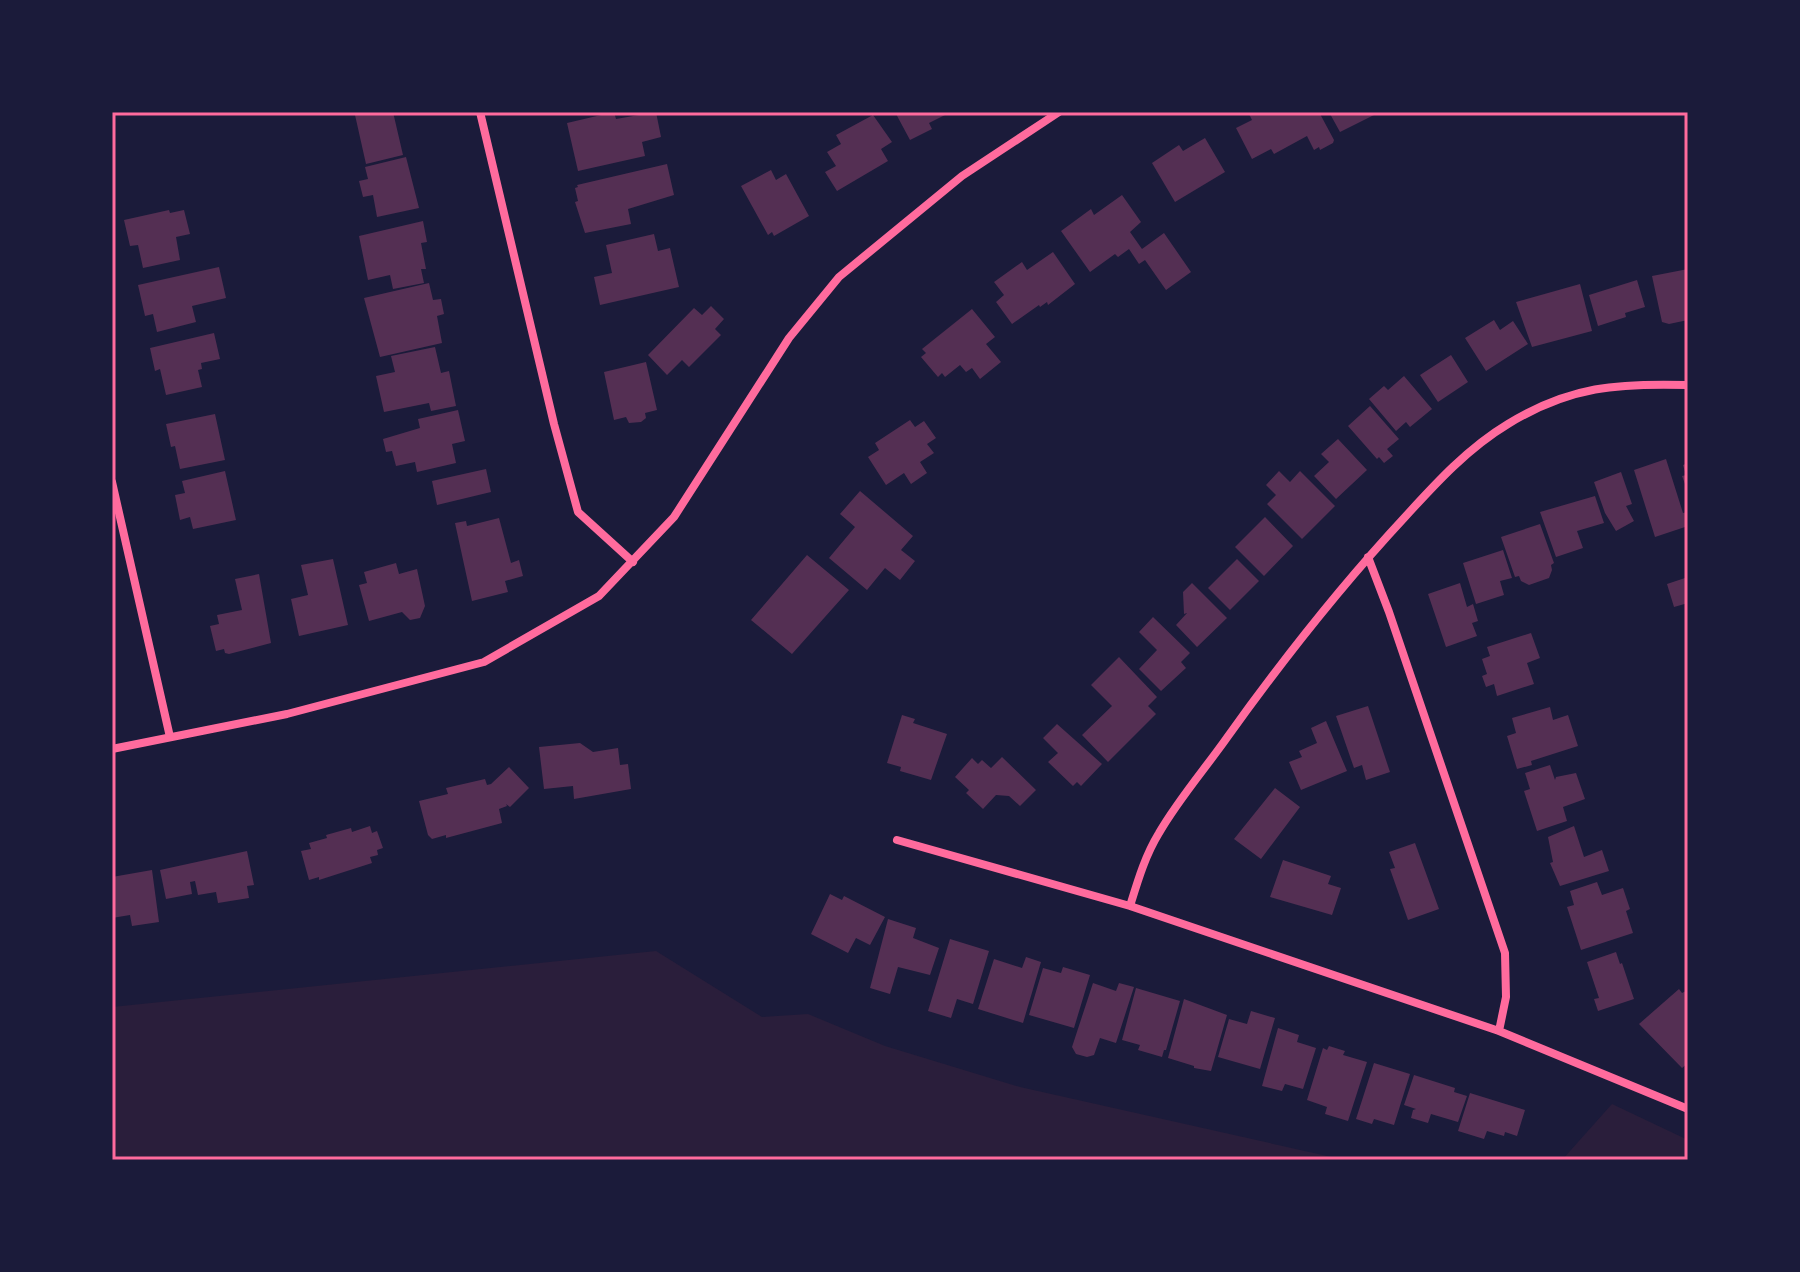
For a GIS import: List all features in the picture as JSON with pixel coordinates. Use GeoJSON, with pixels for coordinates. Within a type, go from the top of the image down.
{"type":"FeatureCollection","features":[{"type":"Feature","properties":{"kind":"street"},"geometry":{"type":"LineString","coordinates":[[480,112],[578,512],[633,562]]}},
{"type":"Feature","properties":{"kind":"street"},"geometry":{"type":"LineString","coordinates":[[112,749],[287,714],[484,662],[599,596],[674,517],[789,338],[839,277],[962,176],[1059,112]]}},
{"type":"Feature","properties":{"kind":"street"},"geometry":{"type":"LineString","coordinates":[[1130,906],[1141,867],[1159,832],[1247,709],[1368,557],[1471,451],[1508,424],[1556,399],[1582,391],[1608,386],[1688,385]]}},
{"type":"Feature","properties":{"kind":"street"},"geometry":{"type":"LineString","coordinates":[[112,482],[170,737]]}},
{"type":"Feature","properties":{"kind":"street"},"geometry":{"type":"LineString","coordinates":[[1368,557],[1505,953],[1506,997],[1499,1031]]}},
{"type":"Feature","properties":{"kind":"street"},"geometry":{"type":"LineString","coordinates":[[897,840],[1130,906],[1499,1031],[1688,1109]]}},
{"type":"Feature","properties":{"kind":"shaded area"},"geometry":{"type":"Polygon","coordinates":[[[656,951],[762,1017],[808,1014],[885,1046],[1020,1087],[1345,1160],[112,1160],[112,1007],[656,951]]]}},
{"type":"Feature","properties":{"kind":"shaded area"},"geometry":{"type":"Polygon","coordinates":[[[1612,1104],[1688,1140],[1688,1160],[1562,1160],[1612,1104]]]}},
{"type":"Feature","properties":{"kind":"building"},"geometry":{"type":"Polygon","coordinates":[[[393,112],[403,155],[366,164],[355,115],[393,112]]]}},
{"type":"Feature","properties":{"kind":"building"},"geometry":{"type":"Polygon","coordinates":[[[614,112],[616,119],[656,112],[661,137],[642,142],[645,156],[578,171],[567,123],[614,112]]]}},
{"type":"Feature","properties":{"kind":"building"},"geometry":{"type":"Polygon","coordinates":[[[895,112],[951,112],[929,123],[932,129],[910,140],[895,112]]]}},
{"type":"Feature","properties":{"kind":"building"},"geometry":{"type":"Polygon","coordinates":[[[1248,112],[1319,112],[1333,143],[1314,150],[1307,136],[1274,154],[1271,149],[1252,159],[1236,128],[1252,120],[1248,112]]]}},
{"type":"Feature","properties":{"kind":"building"},"geometry":{"type":"Polygon","coordinates":[[[1329,112],[1380,112],[1340,132],[1329,112]]]}},
{"type":"Feature","properties":{"kind":"building"},"geometry":{"type":"Polygon","coordinates":[[[873,115],[892,142],[881,149],[888,161],[837,191],[825,172],[836,166],[827,152],[841,144],[836,135],[873,115]]]}},
{"type":"Feature","properties":{"kind":"building"},"geometry":{"type":"Polygon","coordinates":[[[1205,138],[1225,172],[1175,202],[1152,163],[1179,145],[1183,151],[1205,138]]]}},
{"type":"Feature","properties":{"kind":"building"},"geometry":{"type":"Polygon","coordinates":[[[406,157],[419,208],[377,217],[373,195],[363,197],[359,181],[368,179],[365,167],[406,157]]]}},
{"type":"Feature","properties":{"kind":"building"},"geometry":{"type":"Polygon","coordinates":[[[667,164],[674,195],[628,209],[631,224],[585,233],[575,202],[578,201],[577,185],[667,164]]]}},
{"type":"Feature","properties":{"kind":"building"},"geometry":{"type":"Polygon","coordinates":[[[771,170],[776,180],[786,174],[809,216],[774,236],[772,232],[768,235],[741,186],[771,170]]]}},
{"type":"Feature","properties":{"kind":"building"},"geometry":{"type":"Polygon","coordinates":[[[1122,195],[1141,222],[1130,232],[1142,249],[1164,233],[1191,272],[1166,290],[1145,260],[1139,264],[1129,249],[1118,257],[1115,254],[1090,272],[1061,231],[1091,209],[1094,215],[1122,195]]]}},
{"type":"Feature","properties":{"kind":"building"},"geometry":{"type":"Polygon","coordinates":[[[169,210],[170,213],[184,210],[190,234],[176,237],[180,260],[143,268],[138,245],[130,246],[124,220],[169,210]]]}},
{"type":"Feature","properties":{"kind":"building"},"geometry":{"type":"Polygon","coordinates":[[[423,221],[427,242],[421,243],[426,269],[421,269],[424,283],[393,289],[390,275],[368,280],[359,236],[423,221]]]}},
{"type":"Feature","properties":{"kind":"building"},"geometry":{"type":"Polygon","coordinates":[[[654,234],[658,251],[670,248],[679,287],[600,305],[594,277],[612,273],[606,245],[654,234]]]}},
{"type":"Feature","properties":{"kind":"building"},"geometry":{"type":"Polygon","coordinates":[[[1053,252],[1075,284],[1048,305],[1047,302],[1039,305],[1012,324],[996,302],[1004,295],[994,282],[1022,262],[1027,270],[1053,252]]]}},
{"type":"Feature","properties":{"kind":"building"},"geometry":{"type":"Polygon","coordinates":[[[219,267],[226,298],[192,306],[196,322],[157,332],[153,314],[145,316],[138,285],[219,267]]]}},
{"type":"Feature","properties":{"kind":"building"},"geometry":{"type":"Polygon","coordinates":[[[1688,269],[1688,320],[1669,324],[1662,322],[1652,276],[1688,269]]]}},
{"type":"Feature","properties":{"kind":"building"},"geometry":{"type":"Polygon","coordinates":[[[1637,280],[1645,307],[1598,326],[1589,295],[1637,280]]]}},
{"type":"Feature","properties":{"kind":"building"},"geometry":{"type":"Polygon","coordinates":[[[429,283],[433,300],[441,299],[444,314],[437,316],[442,343],[380,357],[364,298],[429,283]]]}},
{"type":"Feature","properties":{"kind":"building"},"geometry":{"type":"Polygon","coordinates":[[[1580,284],[1592,331],[1532,347],[1516,302],[1580,284]]]}},
{"type":"Feature","properties":{"kind":"building"},"geometry":{"type":"Polygon","coordinates":[[[711,306],[724,319],[715,329],[721,335],[689,367],[682,360],[667,375],[648,355],[694,308],[702,315],[711,306]]]}},
{"type":"Feature","properties":{"kind":"building"},"geometry":{"type":"Polygon","coordinates":[[[972,309],[995,337],[986,344],[1001,362],[980,379],[972,368],[966,372],[960,365],[945,377],[942,373],[938,377],[921,357],[926,353],[922,349],[972,309]]]}},
{"type":"Feature","properties":{"kind":"building"},"geometry":{"type":"Polygon","coordinates":[[[1494,320],[1500,330],[1513,321],[1528,344],[1486,371],[1465,338],[1494,320]]]}},
{"type":"Feature","properties":{"kind":"building"},"geometry":{"type":"Polygon","coordinates":[[[214,333],[220,359],[201,363],[202,369],[198,370],[202,387],[166,395],[160,369],[155,371],[150,348],[214,333]]]}},
{"type":"Feature","properties":{"kind":"building"},"geometry":{"type":"Polygon","coordinates":[[[435,347],[441,373],[449,371],[456,406],[431,411],[429,403],[384,412],[376,376],[395,372],[391,356],[435,347]]]}},
{"type":"Feature","properties":{"kind":"building"},"geometry":{"type":"Polygon","coordinates":[[[1451,355],[1468,382],[1438,402],[1420,375],[1451,355]]]}},
{"type":"Feature","properties":{"kind":"building"},"geometry":{"type":"Polygon","coordinates":[[[646,362],[657,410],[645,413],[646,418],[641,422],[629,423],[626,417],[614,420],[604,372],[646,362]]]}},
{"type":"Feature","properties":{"kind":"building"},"geometry":{"type":"Polygon","coordinates":[[[1404,376],[1432,409],[1410,427],[1406,422],[1396,431],[1369,399],[1384,386],[1388,390],[1404,376]]]}},
{"type":"Feature","properties":{"kind":"building"},"geometry":{"type":"Polygon","coordinates":[[[1370,406],[1399,439],[1387,449],[1393,456],[1384,463],[1348,426],[1370,406]]]}},
{"type":"Feature","properties":{"kind":"building"},"geometry":{"type":"Polygon","coordinates":[[[458,410],[465,441],[452,444],[456,463],[417,472],[415,462],[396,466],[392,451],[386,452],[383,439],[420,428],[418,419],[458,410]]]}},
{"type":"Feature","properties":{"kind":"building"},"geometry":{"type":"Polygon","coordinates":[[[215,414],[225,460],[180,469],[166,424],[215,414]]]}},
{"type":"Feature","properties":{"kind":"building"},"geometry":{"type":"Polygon","coordinates":[[[910,420],[915,427],[924,421],[936,438],[927,444],[934,453],[920,462],[927,473],[911,484],[904,473],[886,485],[868,457],[879,450],[875,443],[910,420]]]}},
{"type":"Feature","properties":{"kind":"building"},"geometry":{"type":"Polygon","coordinates":[[[1338,439],[1367,470],[1336,499],[1314,476],[1329,462],[1321,454],[1338,439]]]}},
{"type":"Feature","properties":{"kind":"building"},"geometry":{"type":"Polygon","coordinates":[[[1666,459],[1683,513],[1687,512],[1688,526],[1655,537],[1634,470],[1666,459]]]}},
{"type":"Feature","properties":{"kind":"building"},"geometry":{"type":"Polygon","coordinates":[[[1688,463],[1688,492],[1682,476],[1686,475],[1683,465],[1688,463]]]}},
{"type":"Feature","properties":{"kind":"building"},"geometry":{"type":"Polygon","coordinates":[[[486,469],[491,492],[437,505],[432,481],[486,469]]]}},
{"type":"Feature","properties":{"kind":"building"},"geometry":{"type":"Polygon","coordinates":[[[225,471],[236,520],[193,529],[190,517],[180,520],[175,495],[185,493],[182,481],[225,471]]]}},
{"type":"Feature","properties":{"kind":"building"},"geometry":{"type":"Polygon","coordinates":[[[1279,471],[1290,482],[1300,471],[1335,506],[1302,539],[1267,504],[1276,495],[1266,485],[1279,471]]]}},
{"type":"Feature","properties":{"kind":"building"},"geometry":{"type":"Polygon","coordinates":[[[1621,472],[1632,504],[1626,506],[1634,521],[1616,531],[1605,513],[1594,482],[1621,472]]]}},
{"type":"Feature","properties":{"kind":"building"},"geometry":{"type":"Polygon","coordinates":[[[860,491],[913,536],[901,550],[915,561],[900,580],[885,568],[867,590],[829,558],[855,527],[840,514],[860,491]]]}},
{"type":"Feature","properties":{"kind":"building"},"geometry":{"type":"Polygon","coordinates":[[[1595,496],[1604,523],[1577,531],[1583,548],[1556,557],[1540,512],[1595,496]]]}},
{"type":"Feature","properties":{"kind":"building"},"geometry":{"type":"Polygon","coordinates":[[[1265,517],[1293,546],[1264,576],[1235,547],[1265,517]]]}},
{"type":"Feature","properties":{"kind":"building"},"geometry":{"type":"Polygon","coordinates":[[[499,518],[511,563],[519,560],[523,576],[505,581],[508,592],[472,601],[455,523],[466,521],[467,526],[499,518]]]}},
{"type":"Feature","properties":{"kind":"building"},"geometry":{"type":"Polygon","coordinates":[[[1540,524],[1554,563],[1549,578],[1529,585],[1519,576],[1515,577],[1501,537],[1540,524]]]}},
{"type":"Feature","properties":{"kind":"building"},"geometry":{"type":"Polygon","coordinates":[[[1503,550],[1512,578],[1500,581],[1504,595],[1476,604],[1463,563],[1503,550]]]}},
{"type":"Feature","properties":{"kind":"building"},"geometry":{"type":"Polygon","coordinates":[[[807,555],[849,590],[792,654],[751,620],[807,555]]]}},
{"type":"Feature","properties":{"kind":"building"},"geometry":{"type":"Polygon","coordinates":[[[333,559],[348,625],[299,636],[291,599],[308,595],[301,565],[333,559]]]}},
{"type":"Feature","properties":{"kind":"building"},"geometry":{"type":"Polygon","coordinates":[[[1237,559],[1259,581],[1230,610],[1208,588],[1237,559]]]}},
{"type":"Feature","properties":{"kind":"building"},"geometry":{"type":"Polygon","coordinates":[[[396,563],[399,574],[417,569],[425,606],[420,618],[410,620],[402,612],[369,621],[359,585],[367,583],[364,572],[396,563]]]}},
{"type":"Feature","properties":{"kind":"building"},"geometry":{"type":"Polygon","coordinates":[[[259,574],[271,643],[229,654],[224,649],[216,651],[210,626],[219,624],[217,615],[242,610],[235,579],[259,574]]]}},
{"type":"Feature","properties":{"kind":"building"},"geometry":{"type":"Polygon","coordinates":[[[1688,577],[1688,603],[1674,607],[1667,584],[1688,577]]]}},
{"type":"Feature","properties":{"kind":"building"},"geometry":{"type":"Polygon","coordinates":[[[1192,583],[1227,618],[1197,647],[1176,625],[1187,613],[1184,614],[1183,592],[1192,583]]]}},
{"type":"Feature","properties":{"kind":"building"},"geometry":{"type":"Polygon","coordinates":[[[1460,583],[1467,607],[1473,604],[1478,621],[1472,623],[1477,636],[1446,647],[1428,594],[1460,583]]]}},
{"type":"Feature","properties":{"kind":"building"},"geometry":{"type":"Polygon","coordinates":[[[1153,617],[1190,653],[1181,662],[1186,668],[1161,691],[1139,669],[1157,650],[1139,632],[1153,617]]]}},
{"type":"Feature","properties":{"kind":"building"},"geometry":{"type":"Polygon","coordinates":[[[1531,633],[1540,658],[1527,663],[1534,684],[1497,696],[1494,684],[1486,687],[1482,676],[1487,674],[1482,659],[1490,656],[1487,647],[1531,633]]]}},
{"type":"Feature","properties":{"kind":"building"},"geometry":{"type":"Polygon","coordinates":[[[1119,657],[1157,697],[1148,706],[1156,714],[1108,762],[1082,735],[1112,706],[1091,685],[1119,657]]]}},
{"type":"Feature","properties":{"kind":"building"},"geometry":{"type":"Polygon","coordinates":[[[1368,706],[1390,772],[1366,780],[1362,765],[1354,768],[1336,716],[1368,706]]]}},
{"type":"Feature","properties":{"kind":"building"},"geometry":{"type":"Polygon","coordinates":[[[1550,707],[1553,720],[1568,715],[1578,746],[1531,761],[1532,765],[1517,769],[1507,736],[1516,733],[1512,718],[1550,707]]]}},
{"type":"Feature","properties":{"kind":"building"},"geometry":{"type":"Polygon","coordinates":[[[902,715],[915,719],[913,723],[947,734],[931,780],[900,771],[901,767],[887,763],[902,715]]]}},
{"type":"Feature","properties":{"kind":"building"},"geometry":{"type":"Polygon","coordinates":[[[1326,721],[1347,771],[1301,790],[1289,762],[1302,757],[1299,751],[1317,743],[1311,728],[1326,721]]]}},
{"type":"Feature","properties":{"kind":"building"},"geometry":{"type":"Polygon","coordinates":[[[1057,724],[1102,764],[1081,786],[1077,782],[1073,786],[1048,762],[1058,753],[1043,738],[1057,724]]]}},
{"type":"Feature","properties":{"kind":"building"},"geometry":{"type":"Polygon","coordinates":[[[580,743],[593,752],[618,748],[620,765],[628,764],[631,789],[574,799],[573,786],[544,789],[539,747],[580,743]]]}},
{"type":"Feature","properties":{"kind":"building"},"geometry":{"type":"Polygon","coordinates":[[[1002,757],[1036,790],[1020,806],[1009,796],[996,795],[983,809],[955,777],[972,758],[978,764],[982,760],[991,768],[1002,757]]]}},
{"type":"Feature","properties":{"kind":"building"},"geometry":{"type":"Polygon","coordinates":[[[1550,765],[1555,780],[1556,777],[1576,773],[1585,799],[1563,807],[1567,821],[1537,831],[1524,791],[1530,789],[1525,773],[1550,765]]]}},
{"type":"Feature","properties":{"kind":"building"},"geometry":{"type":"Polygon","coordinates":[[[509,767],[529,788],[510,807],[506,804],[499,809],[502,823],[446,838],[446,835],[432,839],[428,835],[419,801],[448,794],[446,788],[485,779],[487,785],[491,784],[509,767]]]}},
{"type":"Feature","properties":{"kind":"building"},"geometry":{"type":"Polygon","coordinates":[[[1275,788],[1300,807],[1261,859],[1234,839],[1275,788]]]}},
{"type":"Feature","properties":{"kind":"building"},"geometry":{"type":"Polygon","coordinates":[[[370,826],[372,833],[377,831],[383,848],[377,850],[378,855],[370,857],[372,863],[319,880],[319,877],[309,880],[301,851],[311,849],[309,843],[351,828],[352,832],[370,826]]]}},
{"type":"Feature","properties":{"kind":"building"},"geometry":{"type":"Polygon","coordinates":[[[1574,826],[1584,857],[1602,850],[1609,871],[1560,886],[1550,863],[1553,862],[1548,837],[1574,826]]]}},
{"type":"Feature","properties":{"kind":"building"},"geometry":{"type":"Polygon","coordinates":[[[1415,843],[1439,909],[1408,920],[1390,869],[1395,868],[1389,852],[1415,843]]]}},
{"type":"Feature","properties":{"kind":"building"},"geometry":{"type":"Polygon","coordinates":[[[247,851],[254,885],[247,886],[249,898],[218,903],[216,892],[198,895],[195,881],[190,882],[192,894],[166,899],[160,870],[247,851]]]}},
{"type":"Feature","properties":{"kind":"building"},"geometry":{"type":"Polygon","coordinates":[[[1283,860],[1331,876],[1328,884],[1341,888],[1332,915],[1270,897],[1283,860]]]}},
{"type":"Feature","properties":{"kind":"building"},"geometry":{"type":"Polygon","coordinates":[[[152,870],[159,922],[132,926],[130,915],[112,918],[112,877],[152,870]]]}},
{"type":"Feature","properties":{"kind":"building"},"geometry":{"type":"Polygon","coordinates":[[[1597,882],[1602,895],[1623,888],[1633,933],[1581,950],[1567,907],[1574,905],[1570,891],[1597,882]]]}},
{"type":"Feature","properties":{"kind":"building"},"geometry":{"type":"Polygon","coordinates":[[[830,894],[842,900],[844,896],[885,917],[870,945],[856,938],[848,953],[811,934],[830,894]]]}},
{"type":"Feature","properties":{"kind":"building"},"geometry":{"type":"Polygon","coordinates":[[[888,919],[916,928],[913,938],[939,948],[930,975],[898,967],[890,994],[870,988],[888,919]]]}},
{"type":"Feature","properties":{"kind":"building"},"geometry":{"type":"Polygon","coordinates":[[[950,939],[989,951],[973,1004],[957,999],[951,1018],[928,1011],[950,939]]]}},
{"type":"Feature","properties":{"kind":"building"},"geometry":{"type":"Polygon","coordinates":[[[1616,952],[1634,999],[1598,1011],[1594,999],[1599,998],[1587,962],[1616,952]]]}},
{"type":"Feature","properties":{"kind":"building"},"geometry":{"type":"Polygon","coordinates":[[[1026,957],[1041,962],[1023,1023],[978,1009],[994,959],[1022,968],[1026,957]]]}},
{"type":"Feature","properties":{"kind":"building"},"geometry":{"type":"Polygon","coordinates":[[[1063,967],[1090,975],[1074,1028],[1029,1015],[1043,968],[1061,973],[1063,967]]]}},
{"type":"Feature","properties":{"kind":"building"},"geometry":{"type":"Polygon","coordinates":[[[1093,983],[1116,991],[1119,983],[1134,987],[1116,1043],[1100,1038],[1094,1055],[1087,1057],[1076,1054],[1072,1047],[1093,983]]]}},
{"type":"Feature","properties":{"kind":"building"},"geometry":{"type":"Polygon","coordinates":[[[1136,988],[1180,1001],[1162,1057],[1138,1050],[1140,1045],[1122,1040],[1136,988]]]}},
{"type":"Feature","properties":{"kind":"building"},"geometry":{"type":"Polygon","coordinates":[[[1679,989],[1682,993],[1688,990],[1688,1063],[1682,1068],[1639,1024],[1679,989]]]}},
{"type":"Feature","properties":{"kind":"building"},"geometry":{"type":"Polygon","coordinates":[[[1184,999],[1227,1015],[1211,1071],[1168,1058],[1184,999]]]}},
{"type":"Feature","properties":{"kind":"building"},"geometry":{"type":"Polygon","coordinates":[[[1251,1011],[1275,1018],[1260,1069],[1218,1057],[1229,1019],[1247,1024],[1251,1011]]]}},
{"type":"Feature","properties":{"kind":"building"},"geometry":{"type":"Polygon","coordinates":[[[1278,1028],[1299,1035],[1297,1042],[1316,1048],[1303,1089],[1285,1084],[1282,1091],[1262,1086],[1278,1028]]]}},
{"type":"Feature","properties":{"kind":"building"},"geometry":{"type":"Polygon","coordinates":[[[1329,1046],[1345,1051],[1343,1055],[1367,1062],[1348,1121],[1325,1114],[1327,1107],[1307,1100],[1323,1048],[1327,1050],[1329,1046]]]}},
{"type":"Feature","properties":{"kind":"building"},"geometry":{"type":"Polygon","coordinates":[[[1374,1063],[1410,1074],[1394,1125],[1374,1119],[1372,1124],[1356,1119],[1374,1063]]]}},
{"type":"Feature","properties":{"kind":"building"},"geometry":{"type":"Polygon","coordinates":[[[1414,1075],[1455,1088],[1454,1092],[1467,1096],[1458,1122],[1431,1114],[1428,1123],[1411,1118],[1416,1109],[1404,1105],[1414,1075]]]}},
{"type":"Feature","properties":{"kind":"building"},"geometry":{"type":"Polygon","coordinates":[[[1470,1093],[1525,1110],[1517,1136],[1487,1131],[1484,1139],[1458,1131],[1470,1093]]]}}]}
